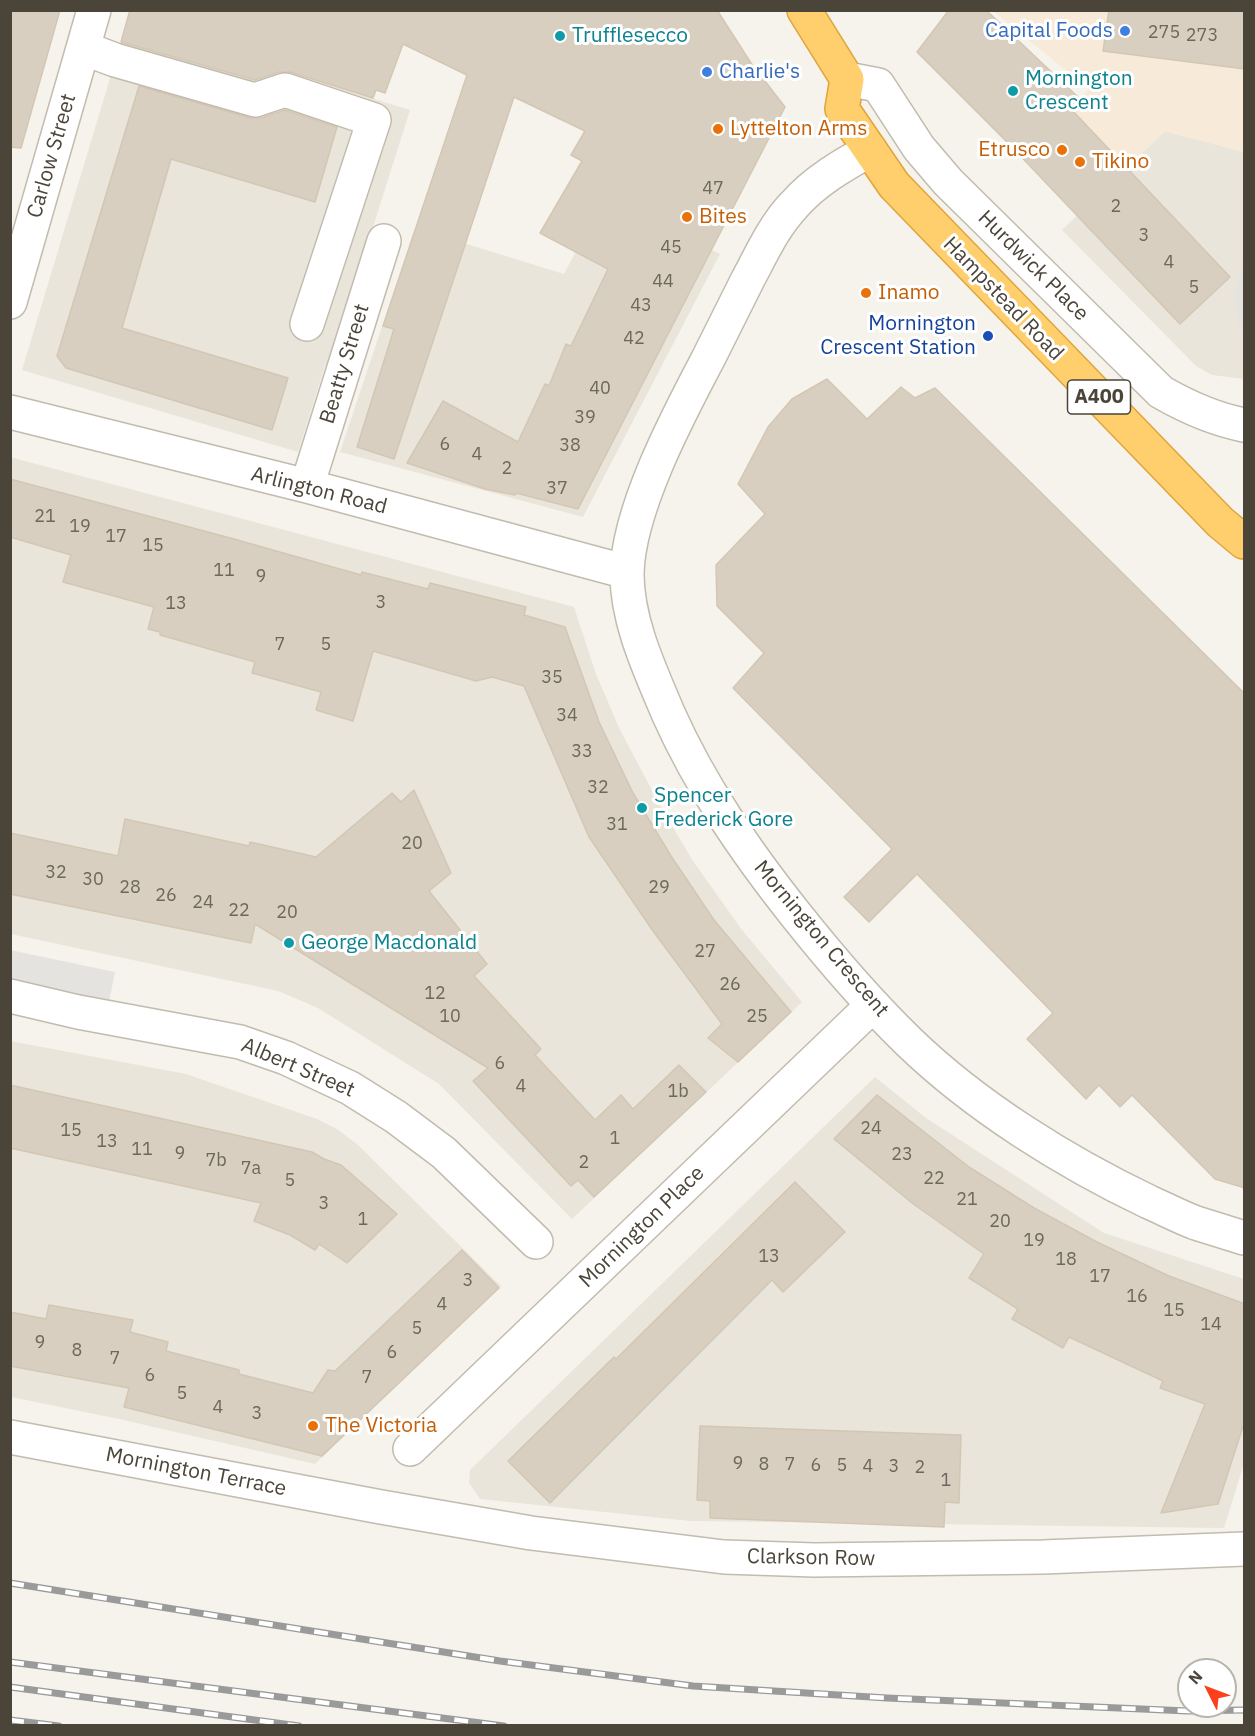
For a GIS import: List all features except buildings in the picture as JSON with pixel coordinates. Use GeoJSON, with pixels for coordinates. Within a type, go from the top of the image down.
{"type":"FeatureCollection","features":[{"type":"Feature","properties":{"kind":"highway"},"geometry":{"type":"LineString","coordinates":[[809,18],[847,79]]}},
{"type":"Feature","properties":{"kind":"highway","name":"Hampstead Road"},"geometry":{"type":"LineString","coordinates":[[847,79],[842,109],[894,186],[1220,522],[1245,542]]}},
{"type":"Feature","properties":{"kind":"street","name":"Carlow Street"},"geometry":{"type":"LineString","coordinates":[[10,302],[94,10]]}},
{"type":"Feature","properties":{"kind":"street"},"geometry":{"type":"LineString","coordinates":[[82,48],[115,60],[255,100],[285,90],[374,120],[307,324]]}},
{"type":"Feature","properties":{"kind":"street","name":"Hurdwick Place"},"geometry":{"type":"LineString","coordinates":[[847,79],[878,85],[919,148],[948,182],[1161,392],[1186,407],[1227,422],[1245,425]]}},
{"type":"Feature","properties":{"kind":"street","name":"Mornington Crescent"},"geometry":{"type":"LineString","coordinates":[[870,150],[831,173],[796,202],[776,228],[680,413],[657,464],[640,510],[627,572],[630,605],[640,640],[661,696],[702,782],[767,879],[819,944],[910,1043],[946,1074],[1041,1143],[1095,1175],[1192,1222],[1245,1238]]}},
{"type":"Feature","properties":{"kind":"street","name":"Beatty Street"},"geometry":{"type":"LineString","coordinates":[[307,486],[384,241]]}},
{"type":"Feature","properties":{"kind":"street","name":"Arlington Road"},"geometry":{"type":"LineString","coordinates":[[10,412],[307,486],[627,572]]}},
{"type":"Feature","properties":{"kind":"street","name":"Albert Street"},"geometry":{"type":"LineString","coordinates":[[10,996],[78,1012],[240,1042],[286,1058],[350,1088],[396,1117],[444,1153],[536,1242]]}},
{"type":"Feature","properties":{"kind":"street","name":"Mornington Place"},"geometry":{"type":"LineString","coordinates":[[410,1449],[873,1005]]}},
{"type":"Feature","properties":{"kind":"street","name":"Mornington Terrace"},"geometry":{"type":"LineString","coordinates":[[10,1437],[381,1507]]}},
{"type":"Feature","properties":{"kind":"street","name":"Clarkson Row"},"geometry":{"type":"LineString","coordinates":[[381,1507],[531,1533],[724,1557],[814,1560],[1043,1557],[1245,1549]]}},
{"type":"Feature","properties":{"kind":"shaded area"},"geometry":{"type":"Polygon","coordinates":[[[993,11],[1244,11],[1244,152],[1165,131],[1077,215],[1020,156],[1089,89],[993,11]]]}},
{"type":"Feature","properties":{"kind":"shaded area"},"geometry":{"type":"Polygon","coordinates":[[[127,22],[410,110],[332,357],[325,366],[298,452],[22,370],[127,22]]]}},
{"type":"Feature","properties":{"kind":"shaded area"},"geometry":{"type":"Polygon","coordinates":[[[1165,131],[1244,152],[1244,379],[1212,375],[1196,366],[1062,230],[1165,131]]]}},
{"type":"Feature","properties":{"kind":"shaded area"},"geometry":{"type":"Polygon","coordinates":[[[643,214],[720,254],[583,517],[340,452],[415,228],[564,274],[576,251],[643,214]]]}},
{"type":"Feature","properties":{"kind":"shaded area"},"geometry":{"type":"Polygon","coordinates":[[[1244,254],[1244,334],[1238,321],[1235,296],[1244,254]]]}},
{"type":"Feature","properties":{"kind":"shaded area"},"geometry":{"type":"Polygon","coordinates":[[[10,457],[574,607],[596,674],[620,730],[662,809],[693,861],[742,930],[802,1002],[572,1219],[439,1084],[318,1008],[278,991],[11,934],[10,457]]]}},
{"type":"Feature","properties":{"kind":"shaded area"},"geometry":{"type":"Polygon","coordinates":[[[10,950],[115,972],[108,1007],[11,987],[10,950]]]}},
{"type":"Feature","properties":{"kind":"shaded area"},"geometry":{"type":"Polygon","coordinates":[[[10,1041],[186,1074],[317,1119],[337,1129],[358,1145],[501,1286],[315,1464],[11,1397],[10,1041]]]}},
{"type":"Feature","properties":{"kind":"shaded area"},"geometry":{"type":"Polygon","coordinates":[[[875,1077],[926,1118],[1104,1233],[1244,1279],[1244,1463],[1224,1528],[690,1521],[480,1499],[469,1483],[470,1470],[875,1077]]]}},
{"type":"Feature","properties":{"kind":"railway"},"geometry":{"type":"LineString","coordinates":[[10,1583],[500,1661],[693,1686],[887,1698],[1188,1711],[1244,1710]]}},
{"type":"Feature","properties":{"kind":"railway"},"geometry":{"type":"LineString","coordinates":[[10,1662],[504,1726]]}},
{"type":"Feature","properties":{"kind":"railway"},"geometry":{"type":"LineString","coordinates":[[10,1687],[299,1726]]}},
{"type":"Feature","properties":{"kind":"railway"},"geometry":{"type":"LineString","coordinates":[[10,1720],[59,1726]]}},
{"type":"Feature","properties":{"kind":"place","name":"Capital Foods"},"geometry":{"type":"Point","coordinates":[1125,31]}},
{"type":"Feature","properties":{"kind":"place","name":"Trufflesecco"},"geometry":{"type":"Point","coordinates":[560,36]}},
{"type":"Feature","properties":{"kind":"place","name":"Charlie's"},"geometry":{"type":"Point","coordinates":[707,72]}},
{"type":"Feature","properties":{"kind":"place","name":"Mornington Crescent"},"geometry":{"type":"Point","coordinates":[1013,91]}},
{"type":"Feature","properties":{"kind":"place","name":"Lyttelton Arms"},"geometry":{"type":"Point","coordinates":[718,129]}},
{"type":"Feature","properties":{"kind":"place","name":"Etrusco"},"geometry":{"type":"Point","coordinates":[1062,150]}},
{"type":"Feature","properties":{"kind":"place","name":"Tikino"},"geometry":{"type":"Point","coordinates":[1080,162]}},
{"type":"Feature","properties":{"kind":"place","name":"Bites"},"geometry":{"type":"Point","coordinates":[687,217]}},
{"type":"Feature","properties":{"kind":"place","name":"Inamo"},"geometry":{"type":"Point","coordinates":[866,293]}},
{"type":"Feature","properties":{"kind":"place","name":"Mornington Crescent Station"},"geometry":{"type":"Point","coordinates":[988,336]}},
{"type":"Feature","properties":{"kind":"place","name":"Spencer Frederick Gore"},"geometry":{"type":"Point","coordinates":[642,808]}},
{"type":"Feature","properties":{"kind":"place","name":"George Macdonald"},"geometry":{"type":"Point","coordinates":[289,943]}},
{"type":"Feature","properties":{"kind":"place","name":"The Victoria"},"geometry":{"type":"Point","coordinates":[313,1426]}}]}
